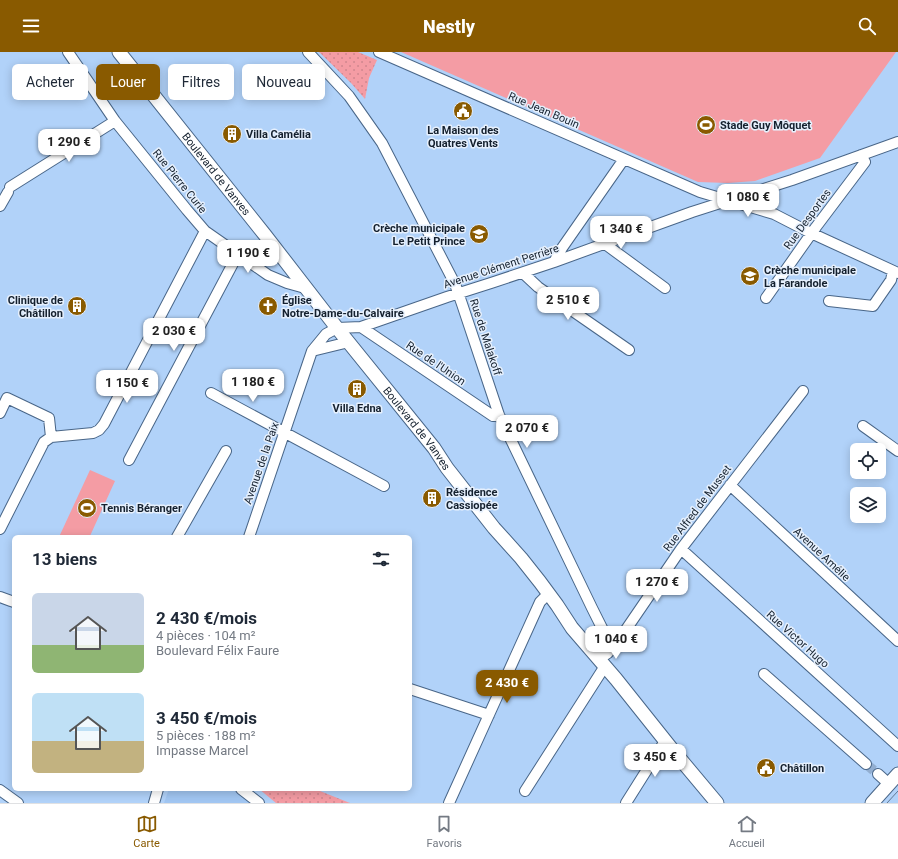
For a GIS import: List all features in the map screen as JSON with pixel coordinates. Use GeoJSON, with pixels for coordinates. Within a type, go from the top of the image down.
{"type":"FeatureCollection","features":[{"type":"Feature","properties":{"kind":"main road","name":"Boulevard de Vanves"},"geometry":{"type":"LineString","coordinates":[[119,52],[305,288],[434,448],[447,468],[494,528],[521,558],[557,605],[572,628],[616,679],[717,803]]}},
{"type":"Feature","properties":{"kind":"main road"},"geometry":{"type":"LineString","coordinates":[[872,803],[894,779]]}},
{"type":"Feature","properties":{"kind":"street","name":"Rue Pierre Curie"},"geometry":{"type":"LineString","coordinates":[[68,52],[115,121],[205,231],[268,274],[287,283],[305,288]]}},
{"type":"Feature","properties":{"kind":"street","name":"Rue de Malakoff"},"geometry":{"type":"LineString","coordinates":[[308,52],[349,96],[382,143],[458,293],[499,415],[588,600],[614,646]]}},
{"type":"Feature","properties":{"kind":"street","name":"Rue Jean Bouin"},"geometry":{"type":"LineString","coordinates":[[379,52],[700,192],[774,214],[895,272]]}},
{"type":"Feature","properties":{"kind":"street"},"geometry":{"type":"LineString","coordinates":[[0,206],[9,189],[115,121]]}},
{"type":"Feature","properties":{"kind":"street","name":"Avenue Clément Perrière"},"geometry":{"type":"LineString","coordinates":[[337,328],[361,327],[458,293],[554,262],[692,212],[792,180],[898,142]]}},
{"type":"Feature","properties":{"kind":"street","name":"Rue Desportes"},"geometry":{"type":"LineString","coordinates":[[766,298],[811,233],[865,162],[861,155]]}},
{"type":"Feature","properties":{"kind":"street"},"geometry":{"type":"LineString","coordinates":[[554,262],[562,248],[624,159]]}},
{"type":"Feature","properties":{"kind":"street"},"geometry":{"type":"LineString","coordinates":[[0,529],[44,442],[52,437],[93,432],[99,430],[104,424],[205,231]]}},
{"type":"Feature","properties":{"kind":"street"},"geometry":{"type":"LineString","coordinates":[[605,244],[665,288]]}},
{"type":"Feature","properties":{"kind":"street"},"geometry":{"type":"LineString","coordinates":[[129,460],[238,254]]}},
{"type":"Feature","properties":{"kind":"street"},"geometry":{"type":"LineString","coordinates":[[522,272],[538,286],[629,350]]}},
{"type":"Feature","properties":{"kind":"street"},"geometry":{"type":"LineString","coordinates":[[829,301],[872,306],[892,280],[895,272]]}},
{"type":"Feature","properties":{"kind":"street","name":"Rue de l'Union"},"geometry":{"type":"LineString","coordinates":[[361,327],[493,416],[499,415]]}},
{"type":"Feature","properties":{"kind":"street","name":"Avenue de la Paix"},"geometry":{"type":"LineString","coordinates":[[250,535],[312,351],[326,334],[337,328]]}},
{"type":"Feature","properties":{"kind":"street"},"geometry":{"type":"LineString","coordinates":[[312,351],[349,342]]}},
{"type":"Feature","properties":{"kind":"street","name":"Rue Alfred de Musset"},"geometry":{"type":"LineString","coordinates":[[614,646],[681,549],[803,391]]}},
{"type":"Feature","properties":{"kind":"street"},"geometry":{"type":"LineString","coordinates":[[211,393],[384,486]]}},
{"type":"Feature","properties":{"kind":"street"},"geometry":{"type":"LineString","coordinates":[[0,413],[7,398],[49,418],[52,437]]}},
{"type":"Feature","properties":{"kind":"street"},"geometry":{"type":"LineString","coordinates":[[862,426],[898,451]]}},
{"type":"Feature","properties":{"kind":"street"},"geometry":{"type":"LineString","coordinates":[[178,535],[226,451]]}},
{"type":"Feature","properties":{"kind":"street","name":"Avenue Amélie"},"geometry":{"type":"LineString","coordinates":[[730,485],[898,641]]}},
{"type":"Feature","properties":{"kind":"street","name":"Rue Victor Hugo"},"geometry":{"type":"LineString","coordinates":[[681,549],[898,746]]}},
{"type":"Feature","properties":{"kind":"street"},"geometry":{"type":"LineString","coordinates":[[449,803],[540,602],[548,594]]}},
{"type":"Feature","properties":{"kind":"street"},"geometry":{"type":"LineString","coordinates":[[0,597],[12,601]]}},
{"type":"Feature","properties":{"kind":"street"},"geometry":{"type":"LineString","coordinates":[[526,791],[608,653],[614,646]]}},
{"type":"Feature","properties":{"kind":"street"},"geometry":{"type":"LineString","coordinates":[[764,674],[866,764]]}},
{"type":"Feature","properties":{"kind":"street"},"geometry":{"type":"LineString","coordinates":[[412,690],[489,715]]}},
{"type":"Feature","properties":{"kind":"street"},"geometry":{"type":"LineString","coordinates":[[626,803],[665,741]]}},
{"type":"Feature","properties":{"kind":"street"},"geometry":{"type":"LineString","coordinates":[[878,774],[894,779]]}},
{"type":"Feature","properties":{"kind":"street"},"geometry":{"type":"LineString","coordinates":[[0,790],[18,803]]}},
{"type":"Feature","properties":{"kind":"street"},"geometry":{"type":"LineString","coordinates":[[154,803],[157,791]]}},
{"type":"Feature","properties":{"kind":"street"},"geometry":{"type":"LineString","coordinates":[[244,791],[260,803]]}},
{"type":"Feature","properties":{"kind":"shaded area"},"geometry":{"type":"Polygon","coordinates":[[[319,52],[358,52],[377,60],[369,78],[365,99],[351,83],[319,52]]]}},
{"type":"Feature","properties":{"kind":"shaded area","name":"Stade Guy Môquet"},"geometry":{"type":"Polygon","coordinates":[[[401,52],[896,52],[820,158],[755,181],[728,183],[698,182],[401,52]]]}},
{"type":"Feature","properties":{"kind":"shaded area","name":"Tennis Béranger"},"geometry":{"type":"Polygon","coordinates":[[[90,470],[115,481],[90,535],[60,535],[90,470]]]}},
{"type":"Feature","properties":{"kind":"shaded area"},"geometry":{"type":"Polygon","coordinates":[[[168,791],[235,791],[250,803],[164,803],[168,791]]]}},
{"type":"Feature","properties":{"kind":"shaded area"},"geometry":{"type":"Polygon","coordinates":[[[261,791],[320,791],[350,803],[276,803],[261,791]]]}},
{"type":"Feature","properties":{"kind":"tunnel"},"geometry":{"type":"LineString","coordinates":[[866,764],[878,774]]}},
{"type":"Feature","properties":{"kind":"tram line"},"geometry":{"type":"LineString","coordinates":[[887,803],[898,791]]}},
{"type":"Feature","properties":{"kind":"place","name":"La Maison des Quatres Vents"},"geometry":{"type":"Point","coordinates":[463,111]}},
{"type":"Feature","properties":{"kind":"place","name":"Stade Guy Môquet"},"geometry":{"type":"Point","coordinates":[706,125]}},
{"type":"Feature","properties":{"kind":"place","name":"Villa Camélia"},"geometry":{"type":"Point","coordinates":[232,134]}},
{"type":"Feature","properties":{"kind":"place","name":"Crèche municipale Le Petit Prince"},"geometry":{"type":"Point","coordinates":[479,234]}},
{"type":"Feature","properties":{"kind":"place","name":"Crèche municipale La Farandole"},"geometry":{"type":"Point","coordinates":[750,276]}},
{"type":"Feature","properties":{"kind":"place","name":"Clinique de Châtillon"},"geometry":{"type":"Point","coordinates":[77,306]}},
{"type":"Feature","properties":{"kind":"place","name":"Église Notre-Dame-du-Calvaire"},"geometry":{"type":"Point","coordinates":[268,306]}},
{"type":"Feature","properties":{"kind":"place","name":"Villa Edna"},"geometry":{"type":"Point","coordinates":[357,389]}},
{"type":"Feature","properties":{"kind":"place","name":"Résidence Cassiopée"},"geometry":{"type":"Point","coordinates":[432,498]}},
{"type":"Feature","properties":{"kind":"place","name":"Tennis Béranger"},"geometry":{"type":"Point","coordinates":[87,508]}},
{"type":"Feature","properties":{"kind":"place","name":"Châtillon"},"geometry":{"type":"Point","coordinates":[766,768]}}]}
